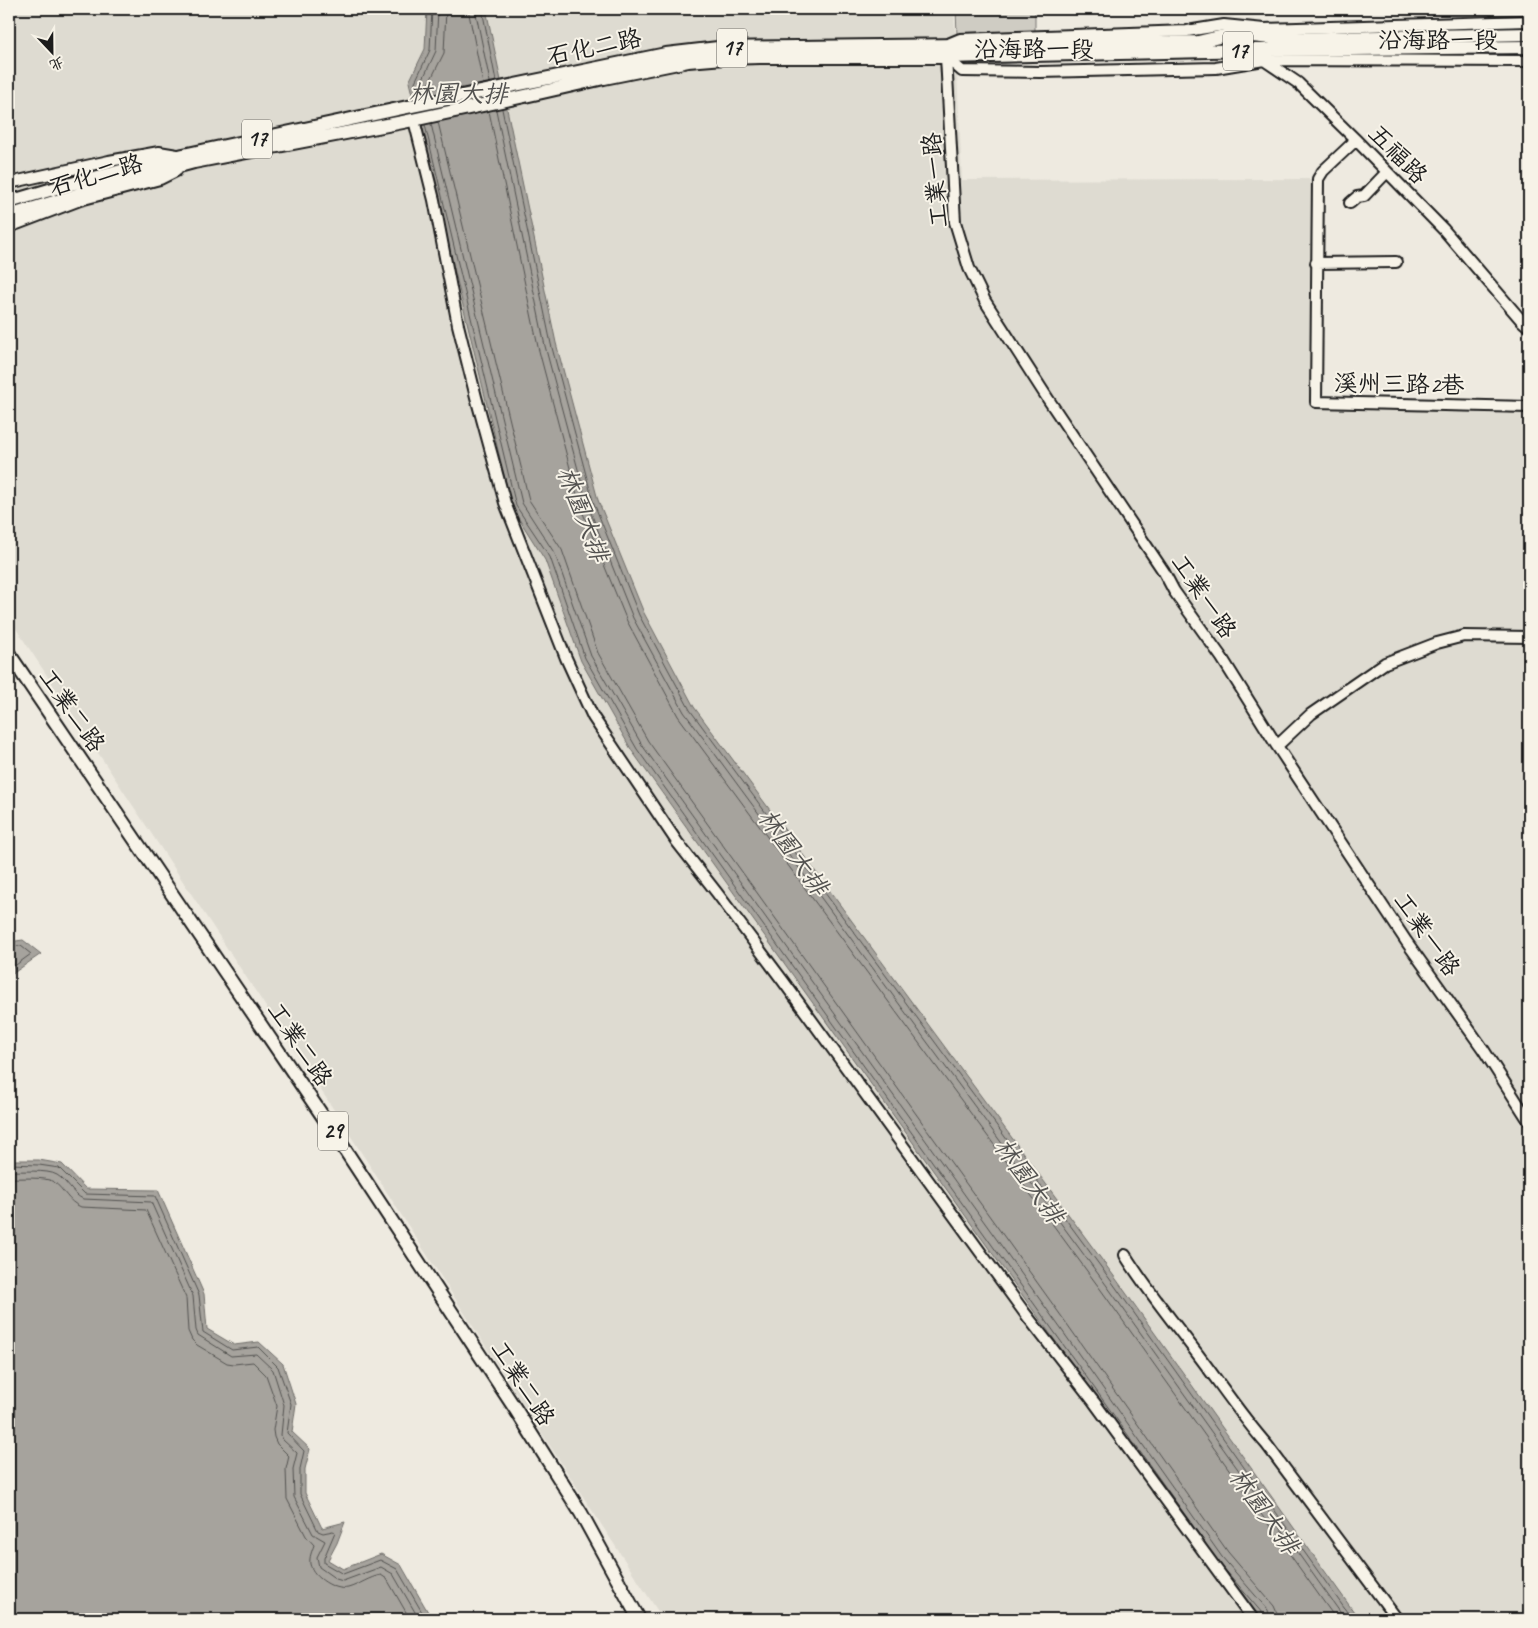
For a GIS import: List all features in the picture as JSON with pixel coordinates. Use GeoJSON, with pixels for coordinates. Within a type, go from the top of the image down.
{"type":"FeatureCollection","features":[{"type":"Feature","properties":{"kind":"main road","name":"沿海路一段"},"geometry":{"type":"LineString","coordinates":[[945,51],[1198,42],[1228,29],[1282,40],[1529,34]]}},
{"type":"Feature","properties":{"kind":"main road","name":"沿海路一段"},"geometry":{"type":"LineString","coordinates":[[945,51],[1529,47]]}},
{"type":"Feature","properties":{"kind":"main road","name":"石化二路"},"geometry":{"type":"LineString","coordinates":[[9,216],[188,159],[398,109],[666,54],[718,48],[945,51]]}},
{"type":"Feature","properties":{"kind":"main road","name":"石化二路"},"geometry":{"type":"LineString","coordinates":[[9,202],[117,171],[408,121],[604,78],[688,62],[945,51]]}},
{"type":"Feature","properties":{"kind":"main road","name":"工業二路"},"geometry":{"type":"LineString","coordinates":[[9,654],[323,1116],[581,1513],[639,1619]]}},
{"type":"Feature","properties":{"kind":"street","name":"沿海路一段"},"geometry":{"type":"LineString","coordinates":[[1228,29],[1529,21]]}},
{"type":"Feature","properties":{"kind":"street","name":"五福路"},"geometry":{"type":"LineString","coordinates":[[1228,29],[1264,60],[1298,83],[1356,140],[1444,230],[1529,327]]}},
{"type":"Feature","properties":{"kind":"street","name":"沿海路一段"},"geometry":{"type":"LineString","coordinates":[[945,51],[962,71],[1020,72],[1216,68],[1264,60],[1529,61]]}},
{"type":"Feature","properties":{"kind":"street","name":"工業一路"},"geometry":{"type":"LineString","coordinates":[[945,51],[955,222],[970,268],[985,301],[1164,572],[1174,591],[1222,658],[1277,746],[1406,941],[1483,1050],[1529,1121]]}},
{"type":"Feature","properties":{"kind":"street"},"geometry":{"type":"LineString","coordinates":[[408,121],[434,200],[465,352],[505,503],[566,658],[593,717],[677,842],[777,973],[1024,1312],[1124,1442],[1253,1619]]}},
{"type":"Feature","properties":{"kind":"street"},"geometry":{"type":"LineString","coordinates":[[1356,140],[1323,170],[1318,179],[1316,263],[1396,262]]}},
{"type":"Feature","properties":{"kind":"street","name":"石化二路"},"geometry":{"type":"LineString","coordinates":[[9,183],[159,152],[188,159]]}},
{"type":"Feature","properties":{"kind":"street","name":"石化二路"},"geometry":{"type":"LineString","coordinates":[[9,227],[80,200],[160,178],[188,159]]}},
{"type":"Feature","properties":{"kind":"street"},"geometry":{"type":"LineString","coordinates":[[1350,203],[1357,197],[1364,196],[1388,172]]}},
{"type":"Feature","properties":{"kind":"street","name":"溪州三路2巷"},"geometry":{"type":"LineString","coordinates":[[1316,263],[1316,402],[1529,407]]}},
{"type":"Feature","properties":{"kind":"street"},"geometry":{"type":"LineString","coordinates":[[1277,746],[1311,714],[1385,663],[1437,643],[1464,636],[1529,637]]}},
{"type":"Feature","properties":{"kind":"street"},"geometry":{"type":"LineString","coordinates":[[1125,1255],[1144,1285],[1202,1360],[1247,1423],[1289,1474],[1397,1619]]}},
{"type":"Feature","properties":{"kind":"shaded area"},"geometry":{"type":"Polygon","coordinates":[[[9,9],[954,9],[962,180],[1312,179],[1311,407],[1529,410],[1529,1619],[663,1619],[334,1110],[9,618],[9,9]]]}},
{"type":"Feature","properties":{"kind":"shaded area"},"geometry":{"type":"Polygon","coordinates":[[[956,9],[1035,9],[1035,34],[957,35],[956,9]]]}},
{"type":"Feature","properties":{"kind":"water","name":"林園大排"},"geometry":{"type":"Polygon","coordinates":[[[427,9],[486,9],[556,343],[598,500],[644,613],[694,707],[1116,1279],[1359,1619],[1261,1619],[1214,1564],[632,751],[581,661],[545,560],[512,508],[409,82],[425,49],[427,9]]]}},
{"type":"Feature","properties":{"kind":"water"},"geometry":{"type":"Polygon","coordinates":[[[23,940],[41,954],[9,976],[9,942],[23,940]]]}},
{"type":"Feature","properties":{"kind":"water"},"geometry":{"type":"Polygon","coordinates":[[[9,1157],[12,1160],[39,1160],[62,1164],[86,1189],[158,1190],[204,1294],[207,1329],[234,1345],[259,1342],[283,1364],[296,1404],[292,1432],[310,1449],[305,1469],[305,1493],[322,1528],[345,1522],[328,1560],[343,1569],[381,1554],[401,1565],[432,1619],[9,1619],[9,1157]]]}}]}
